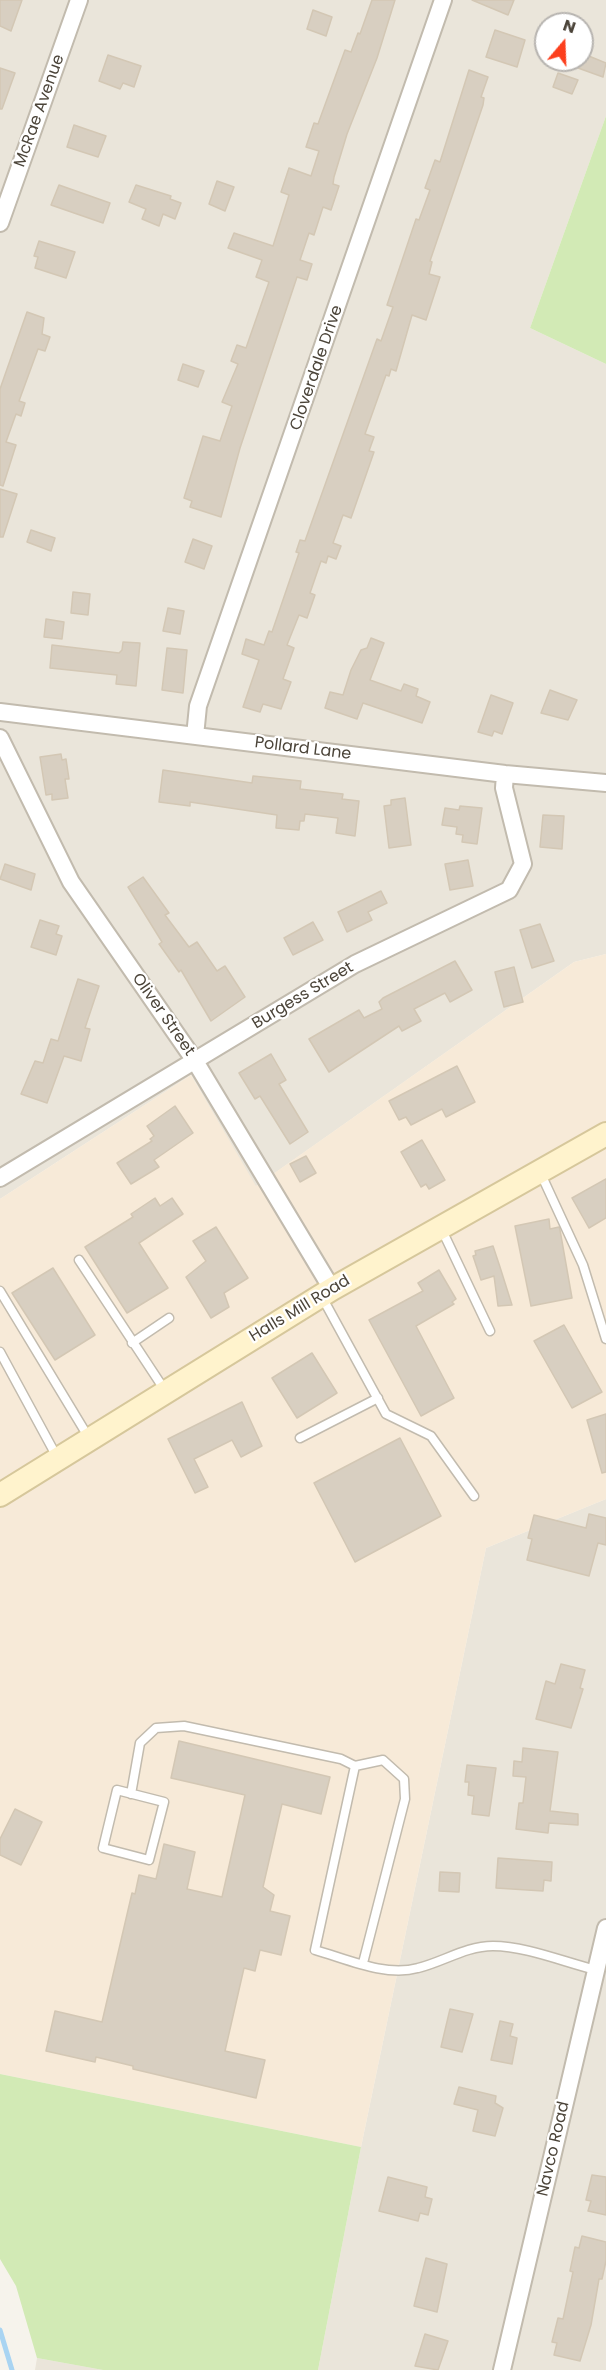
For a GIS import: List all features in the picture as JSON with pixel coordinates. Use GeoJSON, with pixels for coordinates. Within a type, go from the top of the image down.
{"type":"FeatureCollection","features":[{"type":"Feature","properties":{"kind":"street","name":"McRae Avenue"},"geometry":{"type":"LineString","coordinates":[[0,223],[79,0]]}},
{"type":"Feature","properties":{"kind":"street","name":"Cloverdale Drive"},"geometry":{"type":"LineString","coordinates":[[195,736],[198,706],[443,0]]}},
{"type":"Feature","properties":{"kind":"street","name":"Pollard Lane"},"geometry":{"type":"LineString","coordinates":[[0,712],[505,774],[606,783]]}},
{"type":"Feature","properties":{"kind":"street","name":"Oliver Street"},"geometry":{"type":"LineString","coordinates":[[0,738],[71,882],[195,1061],[327,1292]]}},
{"type":"Feature","properties":{"kind":"street","name":"Burgess Street"},"geometry":{"type":"LineString","coordinates":[[0,1178],[355,964],[509,890],[523,864],[504,788],[505,774]]}},
{"type":"Feature","properties":{"kind":"street","name":"Halls Mill Road"},"geometry":{"type":"LineString","coordinates":[[0,1495],[327,1292],[606,1134]]}},
{"type":"Feature","properties":{"kind":"street","name":"Navco Road"},"geometry":{"type":"LineString","coordinates":[[502,2370],[606,1928]]}},
{"type":"Feature","properties":{"kind":"lane"},"geometry":{"type":"LineString","coordinates":[[540,1171],[583,1265],[606,1339]]}},
{"type":"Feature","properties":{"kind":"lane"},"geometry":{"type":"LineString","coordinates":[[441,1228],[490,1331]]}},
{"type":"Feature","properties":{"kind":"lane"},"geometry":{"type":"LineString","coordinates":[[79,1260],[166,1392]]}},
{"type":"Feature","properties":{"kind":"lane"},"geometry":{"type":"LineString","coordinates":[[0,1291],[90,1438]]}},
{"type":"Feature","properties":{"kind":"lane"},"geometry":{"type":"LineString","coordinates":[[327,1292],[386,1414],[431,1436],[474,1496]]}},
{"type":"Feature","properties":{"kind":"lane"},"geometry":{"type":"LineString","coordinates":[[132,1343],[168,1318]]}},
{"type":"Feature","properties":{"kind":"lane"},"geometry":{"type":"LineString","coordinates":[[0,1352],[58,1457]]}},
{"type":"Feature","properties":{"kind":"lane"},"geometry":{"type":"LineString","coordinates":[[300,1438],[378,1398]]}},
{"type":"Feature","properties":{"kind":"lane"},"geometry":{"type":"LineString","coordinates":[[131,1794],[140,1743],[156,1728],[184,1726],[341,1759],[355,1767],[383,1760],[404,1779],[405,1800],[363,1963]]}},
{"type":"Feature","properties":{"kind":"lane"},"geometry":{"type":"LineString","coordinates":[[355,1767],[315,1950],[394,1972],[418,1968],[466,1951],[491,1946],[520,1949],[596,1970]]}},
{"type":"Feature","properties":{"kind":"lane"},"geometry":{"type":"LineString","coordinates":[[117,1790],[131,1794],[164,1802],[149,1860],[103,1848],[117,1790]]}},
{"type":"Feature","properties":{"kind":"shaded area"},"geometry":{"type":"Polygon","coordinates":[[[0,0],[606,0],[606,116],[530,328],[606,364],[606,954],[574,962],[255,1187],[191,1075],[0,1199],[0,0]]]}},
{"type":"Feature","properties":{"kind":"shaded area"},"geometry":{"type":"Polygon","coordinates":[[[606,954],[606,1499],[486,1548],[361,2147],[0,2074],[0,1199],[191,1075],[256,1186],[574,962],[606,954]]]}},
{"type":"Feature","properties":{"kind":"shaded area"},"geometry":{"type":"Polygon","coordinates":[[[606,1499],[606,2370],[318,2370],[361,2147],[486,1548],[606,1499]]]}},
{"type":"Feature","properties":{"kind":"shaded area"},"geometry":{"type":"Polygon","coordinates":[[[37,2358],[103,2370],[35,2370],[37,2358]]]}},
{"type":"Feature","properties":{"kind":"green space"},"geometry":{"type":"Polygon","coordinates":[[[606,116],[606,364],[530,328],[606,116]]]}},
{"type":"Feature","properties":{"kind":"green space"},"geometry":{"type":"Polygon","coordinates":[[[0,2074],[361,2147],[318,2370],[103,2370],[37,2358],[16,2286],[0,2259],[0,2074]]]}},
{"type":"Feature","properties":{"kind":"building"},"geometry":{"type":"Polygon","coordinates":[[[0,0],[22,0],[11,31],[0,26],[0,0]]]}},
{"type":"Feature","properties":{"kind":"building"},"geometry":{"type":"Polygon","coordinates":[[[372,0],[395,0],[377,58],[347,134],[334,177],[333,184],[339,186],[331,210],[323,207],[314,235],[309,233],[300,260],[312,264],[307,280],[297,277],[240,448],[221,517],[190,507],[192,501],[184,498],[203,436],[220,441],[232,406],[222,402],[238,364],[231,361],[237,345],[246,348],[269,282],[256,277],[262,260],[228,248],[234,233],[273,246],[289,195],[281,192],[289,168],[311,176],[319,151],[306,147],[314,123],[318,124],[345,50],[351,52],[372,0]]]}},
{"type":"Feature","properties":{"kind":"building"},"geometry":{"type":"Polygon","coordinates":[[[472,0],[514,0],[508,15],[472,0]]]}},
{"type":"Feature","properties":{"kind":"building"},"geometry":{"type":"Polygon","coordinates":[[[313,10],[332,17],[326,36],[307,29],[313,10]]]}},
{"type":"Feature","properties":{"kind":"building"},"geometry":{"type":"Polygon","coordinates":[[[495,30],[525,40],[517,67],[486,57],[495,30]]]}},
{"type":"Feature","properties":{"kind":"building"},"geometry":{"type":"Polygon","coordinates":[[[108,55],[141,66],[134,87],[123,83],[120,89],[99,81],[108,55]]]}},
{"type":"Feature","properties":{"kind":"building"},"geometry":{"type":"Polygon","coordinates":[[[594,58],[606,63],[603,77],[589,72],[594,72],[594,58]]]}},
{"type":"Feature","properties":{"kind":"building"},"geometry":{"type":"Polygon","coordinates":[[[0,68],[15,73],[2,109],[0,109],[0,68]]]}},
{"type":"Feature","properties":{"kind":"building"},"geometry":{"type":"Polygon","coordinates":[[[469,70],[488,77],[481,97],[484,98],[483,105],[430,261],[432,262],[429,274],[440,277],[426,320],[412,315],[396,371],[391,369],[389,376],[386,375],[365,434],[374,437],[369,451],[374,452],[351,518],[343,515],[333,543],[341,546],[336,559],[328,556],[326,563],[321,561],[310,593],[315,595],[307,618],[299,615],[287,645],[294,648],[283,679],[291,682],[281,709],[263,704],[260,712],[243,707],[259,660],[242,654],[246,639],[264,645],[269,631],[272,632],[299,553],[296,552],[300,540],[305,541],[377,339],[381,341],[393,307],[387,305],[416,219],[419,220],[430,190],[425,188],[435,160],[440,162],[469,70]]]}},
{"type":"Feature","properties":{"kind":"building"},"geometry":{"type":"Polygon","coordinates":[[[558,73],[578,80],[572,94],[553,87],[558,73]]]}},
{"type":"Feature","properties":{"kind":"building"},"geometry":{"type":"Polygon","coordinates":[[[74,125],[106,136],[98,157],[67,147],[74,125]]]}},
{"type":"Feature","properties":{"kind":"building"},"geometry":{"type":"Polygon","coordinates":[[[217,181],[234,187],[225,211],[209,204],[217,181]]]}},
{"type":"Feature","properties":{"kind":"building"},"geometry":{"type":"Polygon","coordinates":[[[59,185],[110,203],[103,223],[51,205],[59,185]]]}},
{"type":"Feature","properties":{"kind":"building"},"geometry":{"type":"Polygon","coordinates":[[[136,185],[171,196],[170,199],[181,203],[175,219],[163,214],[159,226],[142,219],[146,209],[129,202],[136,185]]]}},
{"type":"Feature","properties":{"kind":"building"},"geometry":{"type":"Polygon","coordinates":[[[39,241],[75,252],[66,278],[35,268],[38,257],[34,256],[39,241]]]}},
{"type":"Feature","properties":{"kind":"building"},"geometry":{"type":"Polygon","coordinates":[[[27,312],[44,318],[42,334],[50,337],[45,351],[38,349],[19,401],[25,403],[21,416],[16,414],[6,442],[16,445],[3,486],[0,485],[0,389],[27,312]]]}},
{"type":"Feature","properties":{"kind":"building"},"geometry":{"type":"Polygon","coordinates":[[[183,364],[204,371],[198,387],[178,380],[183,364]]]}},
{"type":"Feature","properties":{"kind":"building"},"geometry":{"type":"Polygon","coordinates":[[[0,489],[17,494],[3,537],[0,537],[0,489]]]}},
{"type":"Feature","properties":{"kind":"building"},"geometry":{"type":"Polygon","coordinates":[[[31,530],[55,538],[51,551],[27,542],[31,530]]]}},
{"type":"Feature","properties":{"kind":"building"},"geometry":{"type":"Polygon","coordinates":[[[193,539],[212,546],[204,569],[185,562],[193,539]]]}},
{"type":"Feature","properties":{"kind":"building"},"geometry":{"type":"Polygon","coordinates":[[[73,592],[90,594],[88,615],[71,613],[73,592]]]}},
{"type":"Feature","properties":{"kind":"building"},"geometry":{"type":"Polygon","coordinates":[[[168,608],[184,611],[180,634],[163,631],[168,608]]]}},
{"type":"Feature","properties":{"kind":"building"},"geometry":{"type":"Polygon","coordinates":[[[46,619],[64,622],[62,639],[44,637],[46,619]]]}},
{"type":"Feature","properties":{"kind":"building"},"geometry":{"type":"Polygon","coordinates":[[[371,638],[384,643],[370,680],[401,691],[404,684],[418,689],[416,696],[430,702],[422,723],[363,703],[357,719],[325,708],[330,692],[343,695],[351,670],[361,650],[367,648],[371,638]]]}},
{"type":"Feature","properties":{"kind":"building"},"geometry":{"type":"Polygon","coordinates":[[[123,642],[140,643],[136,686],[116,684],[117,675],[50,668],[52,645],[119,653],[123,642]]]}},
{"type":"Feature","properties":{"kind":"building"},"geometry":{"type":"Polygon","coordinates":[[[167,648],[187,650],[183,693],[162,690],[167,648]]]}},
{"type":"Feature","properties":{"kind":"building"},"geometry":{"type":"Polygon","coordinates":[[[550,690],[577,700],[568,720],[541,713],[550,690]]]}},
{"type":"Feature","properties":{"kind":"building"},"geometry":{"type":"Polygon","coordinates":[[[491,695],[513,703],[502,734],[494,731],[492,736],[478,732],[491,695]]]}},
{"type":"Feature","properties":{"kind":"building"},"geometry":{"type":"Polygon","coordinates":[[[61,754],[62,760],[66,759],[69,779],[65,779],[68,798],[52,800],[52,794],[46,795],[40,757],[61,754]]]}},
{"type":"Feature","properties":{"kind":"building"},"geometry":{"type":"Polygon","coordinates":[[[163,770],[252,783],[253,776],[301,781],[300,789],[343,794],[342,799],[359,801],[355,836],[336,833],[338,818],[305,814],[304,821],[300,821],[299,830],[276,828],[277,815],[190,802],[190,806],[159,802],[163,770]]]}},
{"type":"Feature","properties":{"kind":"building"},"geometry":{"type":"Polygon","coordinates":[[[405,798],[411,845],[389,848],[384,806],[391,805],[391,800],[405,798]]]}},
{"type":"Feature","properties":{"kind":"building"},"geometry":{"type":"Polygon","coordinates":[[[460,806],[482,808],[477,844],[462,842],[463,835],[456,834],[457,827],[442,825],[445,808],[459,810],[460,806]]]}},
{"type":"Feature","properties":{"kind":"building"},"geometry":{"type":"Polygon","coordinates":[[[543,815],[564,816],[562,849],[540,847],[543,815]]]}},
{"type":"Feature","properties":{"kind":"building"},"geometry":{"type":"Polygon","coordinates":[[[468,860],[473,886],[450,890],[445,864],[468,860]]]}},
{"type":"Feature","properties":{"kind":"building"},"geometry":{"type":"Polygon","coordinates":[[[5,864],[35,874],[31,890],[0,879],[5,864]]]}},
{"type":"Feature","properties":{"kind":"building"},"geometry":{"type":"Polygon","coordinates":[[[143,877],[169,913],[165,915],[189,947],[197,942],[217,971],[225,966],[245,997],[211,1021],[181,970],[179,972],[159,944],[162,942],[128,887],[143,877]]]}},
{"type":"Feature","properties":{"kind":"building"},"geometry":{"type":"Polygon","coordinates":[[[381,891],[387,903],[368,912],[372,920],[347,932],[338,912],[381,891]]]}},
{"type":"Feature","properties":{"kind":"building"},"geometry":{"type":"Polygon","coordinates":[[[40,920],[59,926],[56,934],[62,936],[56,955],[31,947],[40,920]]]}},
{"type":"Feature","properties":{"kind":"building"},"geometry":{"type":"Polygon","coordinates":[[[313,922],[323,940],[293,955],[284,938],[313,922]]]}},
{"type":"Feature","properties":{"kind":"building"},"geometry":{"type":"Polygon","coordinates":[[[540,924],[554,961],[532,968],[520,930],[540,924]]]}},
{"type":"Feature","properties":{"kind":"building"},"geometry":{"type":"Polygon","coordinates":[[[455,961],[472,990],[450,1002],[445,993],[414,1009],[421,1021],[402,1031],[399,1026],[329,1072],[309,1039],[359,1010],[364,1018],[382,1009],[379,1002],[383,998],[455,961]]]}},
{"type":"Feature","properties":{"kind":"building"},"geometry":{"type":"Polygon","coordinates":[[[514,967],[523,1002],[504,1007],[495,972],[514,967]]]}},
{"type":"Feature","properties":{"kind":"building"},"geometry":{"type":"Polygon","coordinates":[[[78,979],[99,986],[85,1028],[90,1029],[81,1061],[64,1056],[47,1103],[21,1094],[35,1061],[43,1063],[51,1039],[58,1041],[78,979]]]}},
{"type":"Feature","properties":{"kind":"building"},"geometry":{"type":"Polygon","coordinates":[[[271,1054],[286,1080],[279,1084],[308,1132],[290,1144],[260,1096],[255,1099],[239,1073],[271,1054]]]}},
{"type":"Feature","properties":{"kind":"building"},"geometry":{"type":"Polygon","coordinates":[[[457,1066],[475,1102],[446,1117],[442,1109],[411,1125],[406,1117],[399,1120],[389,1101],[457,1066]]]}},
{"type":"Feature","properties":{"kind":"building"},"geometry":{"type":"Polygon","coordinates":[[[175,1106],[193,1133],[154,1160],[159,1167],[131,1184],[117,1163],[152,1141],[150,1139],[154,1136],[147,1126],[175,1106]]]}},
{"type":"Feature","properties":{"kind":"building"},"geometry":{"type":"Polygon","coordinates":[[[422,1140],[445,1180],[429,1189],[426,1184],[421,1187],[401,1152],[422,1140]]]}},
{"type":"Feature","properties":{"kind":"building"},"geometry":{"type":"Polygon","coordinates":[[[306,1156],[316,1173],[300,1182],[290,1164],[306,1156]]]}},
{"type":"Feature","properties":{"kind":"building"},"geometry":{"type":"Polygon","coordinates":[[[606,1179],[606,1218],[589,1228],[572,1198],[606,1179]]]}},
{"type":"Feature","properties":{"kind":"building"},"geometry":{"type":"Polygon","coordinates":[[[155,1198],[160,1206],[172,1198],[183,1214],[139,1243],[168,1288],[127,1313],[85,1247],[133,1217],[131,1214],[155,1198]]]}},
{"type":"Feature","properties":{"kind":"building"},"geometry":{"type":"Polygon","coordinates":[[[549,1219],[550,1229],[559,1227],[560,1230],[572,1298],[531,1306],[515,1226],[549,1219]]]}},
{"type":"Feature","properties":{"kind":"building"},"geometry":{"type":"Polygon","coordinates":[[[216,1227],[248,1278],[224,1293],[229,1307],[211,1318],[186,1277],[206,1261],[193,1241],[216,1227]]]}},
{"type":"Feature","properties":{"kind":"building"},"geometry":{"type":"Polygon","coordinates":[[[493,1246],[512,1305],[498,1306],[494,1276],[481,1280],[473,1256],[476,1255],[475,1251],[493,1246]]]}},
{"type":"Feature","properties":{"kind":"building"},"geometry":{"type":"Polygon","coordinates":[[[53,1268],[95,1335],[55,1360],[12,1293],[53,1268]]]}},
{"type":"Feature","properties":{"kind":"building"},"geometry":{"type":"Polygon","coordinates":[[[439,1270],[456,1299],[452,1302],[454,1304],[416,1326],[454,1398],[421,1416],[369,1320],[423,1291],[418,1283],[439,1270]]]}},
{"type":"Feature","properties":{"kind":"building"},"geometry":{"type":"Polygon","coordinates":[[[564,1325],[602,1392],[572,1408],[534,1341],[564,1325]]]}},
{"type":"Feature","properties":{"kind":"building"},"geometry":{"type":"Polygon","coordinates":[[[312,1353],[337,1393],[297,1418],[272,1378],[312,1353]]]}},
{"type":"Feature","properties":{"kind":"building"},"geometry":{"type":"Polygon","coordinates":[[[242,1402],[262,1446],[241,1457],[232,1440],[194,1459],[208,1487],[195,1493],[168,1439],[242,1402]]]}},
{"type":"Feature","properties":{"kind":"building"},"geometry":{"type":"Polygon","coordinates":[[[606,1414],[606,1472],[602,1473],[587,1420],[606,1414]]]}},
{"type":"Feature","properties":{"kind":"building"},"geometry":{"type":"Polygon","coordinates":[[[400,1438],[441,1516],[355,1562],[314,1483],[400,1438]]]}},
{"type":"Feature","properties":{"kind":"building"},"geometry":{"type":"Polygon","coordinates":[[[589,1514],[606,1518],[606,1545],[598,1543],[589,1576],[527,1560],[532,1539],[528,1538],[534,1515],[586,1528],[589,1514]]]}},
{"type":"Feature","properties":{"kind":"building"},"geometry":{"type":"Polygon","coordinates":[[[561,1664],[585,1670],[580,1688],[583,1689],[571,1728],[536,1719],[546,1681],[555,1684],[561,1664]]]}},
{"type":"Feature","properties":{"kind":"building"},"geometry":{"type":"Polygon","coordinates":[[[179,1741],[330,1777],[321,1814],[282,1804],[263,1887],[274,1895],[270,1911],[290,1916],[281,1955],[260,1950],[255,1971],[244,1968],[225,2051],[265,2060],[256,2098],[133,2069],[133,2066],[96,2057],[95,2062],[46,2051],[55,2011],[102,2022],[132,1893],[135,1894],[139,1875],[156,1879],[164,1844],[195,1852],[187,1889],[222,1897],[245,1795],[171,1778],[179,1741]]]}},
{"type":"Feature","properties":{"kind":"building"},"geometry":{"type":"Polygon","coordinates":[[[523,1748],[558,1752],[550,1811],[578,1814],[578,1825],[549,1823],[548,1833],[516,1829],[519,1803],[523,1803],[526,1777],[513,1776],[514,1761],[522,1762],[523,1748]]]}},
{"type":"Feature","properties":{"kind":"building"},"geometry":{"type":"Polygon","coordinates":[[[467,1765],[496,1768],[489,1816],[472,1814],[474,1796],[468,1795],[469,1782],[465,1782],[467,1765]]]}},
{"type":"Feature","properties":{"kind":"building"},"geometry":{"type":"Polygon","coordinates":[[[15,1809],[42,1822],[21,1865],[0,1855],[0,1839],[15,1809]]]}},
{"type":"Feature","properties":{"kind":"building"},"geometry":{"type":"Polygon","coordinates":[[[498,1858],[552,1862],[551,1881],[544,1880],[543,1891],[496,1888],[498,1858]]]}},
{"type":"Feature","properties":{"kind":"building"},"geometry":{"type":"Polygon","coordinates":[[[440,1872],[460,1873],[459,1892],[439,1891],[440,1872]]]}},
{"type":"Feature","properties":{"kind":"building"},"geometry":{"type":"Polygon","coordinates":[[[450,2009],[473,2014],[462,2052],[441,2047],[450,2009]]]}},
{"type":"Feature","properties":{"kind":"building"},"geometry":{"type":"Polygon","coordinates":[[[500,2021],[513,2024],[510,2036],[517,2038],[512,2064],[491,2060],[500,2021]]]}},
{"type":"Feature","properties":{"kind":"building"},"geometry":{"type":"Polygon","coordinates":[[[459,2087],[496,2096],[495,2103],[503,2108],[495,2136],[473,2131],[478,2110],[454,2104],[459,2087]]]}},
{"type":"Feature","properties":{"kind":"building"},"geometry":{"type":"Polygon","coordinates":[[[592,2175],[606,2177],[606,2215],[588,2211],[591,2201],[586,2200],[592,2175]]]}},
{"type":"Feature","properties":{"kind":"building"},"geometry":{"type":"Polygon","coordinates":[[[388,2177],[427,2187],[425,2197],[432,2199],[428,2215],[420,2213],[418,2221],[379,2211],[388,2177]]]}},
{"type":"Feature","properties":{"kind":"building"},"geometry":{"type":"Polygon","coordinates":[[[582,2236],[606,2242],[606,2261],[602,2279],[599,2279],[591,2325],[580,2361],[554,2355],[557,2343],[552,2342],[558,2318],[563,2319],[573,2272],[570,2271],[575,2247],[579,2248],[582,2236]]]}},
{"type":"Feature","properties":{"kind":"building"},"geometry":{"type":"Polygon","coordinates":[[[426,2258],[447,2264],[437,2312],[414,2306],[426,2258]]]}},
{"type":"Feature","properties":{"kind":"building"},"geometry":{"type":"Polygon","coordinates":[[[425,2334],[448,2341],[438,2370],[415,2366],[425,2334]]]}},
{"type":"Feature","properties":{"kind":"waterway"},"geometry":{"type":"LineString","coordinates":[[0,2330],[12,2370]]}}]}
